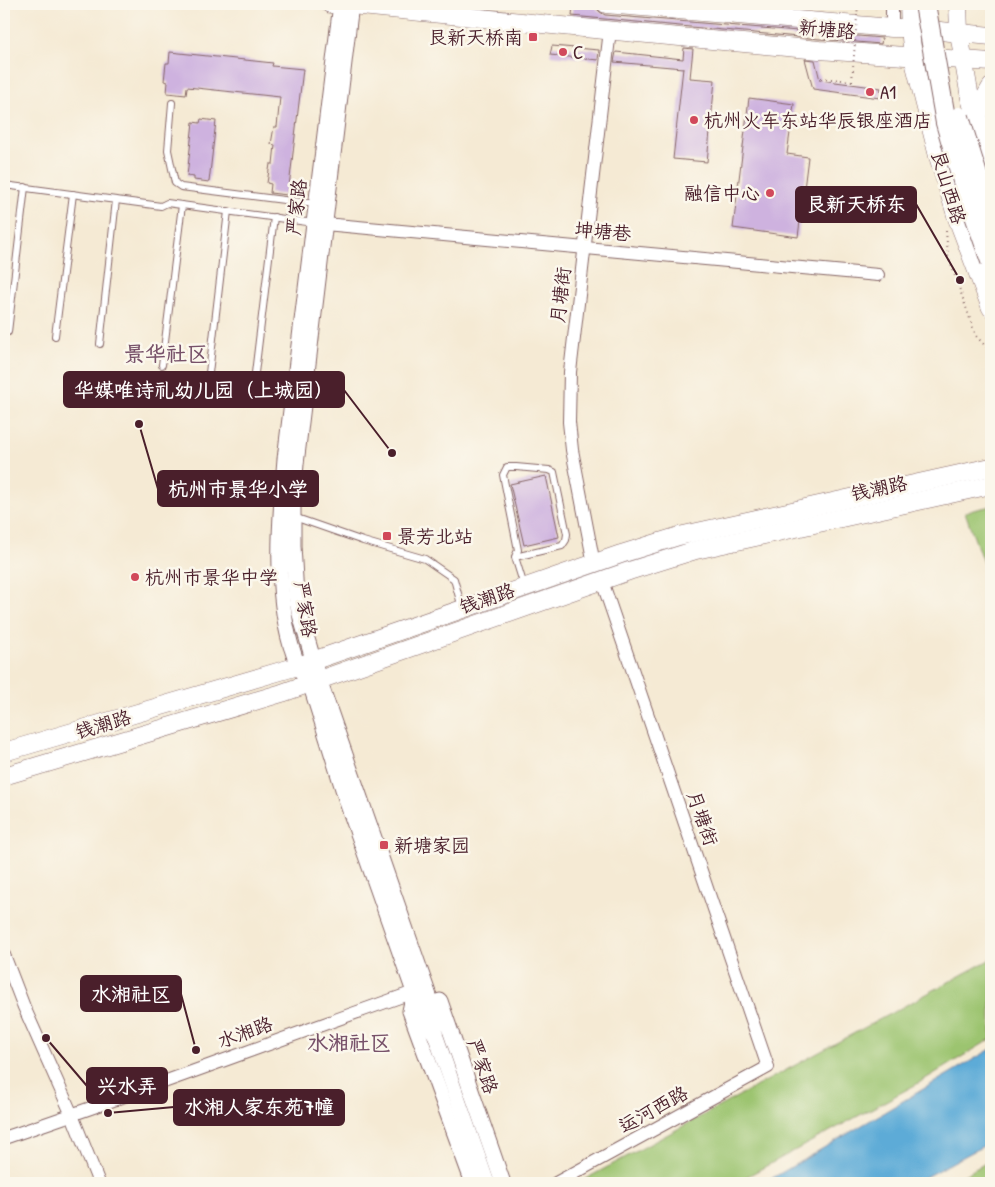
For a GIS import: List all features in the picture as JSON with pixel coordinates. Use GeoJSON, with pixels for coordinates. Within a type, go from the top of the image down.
{"type":"FeatureCollection","features":[{"type":"Feature","properties":{"kind":"main road","name":"新塘路"},"geometry":{"type":"LineString","coordinates":[[330,4],[913,58],[991,62]]}},
{"type":"Feature","properties":{"kind":"main road","name":"新塘路"},"geometry":{"type":"LineString","coordinates":[[609,4],[991,36]]}},
{"type":"Feature","properties":{"kind":"main road","name":"艮山西路"},"geometry":{"type":"LineString","coordinates":[[909,4],[913,58],[938,156],[957,218],[991,308]]}},
{"type":"Feature","properties":{"kind":"main road","name":"艮山西路"},"geometry":{"type":"LineString","coordinates":[[925,4],[946,123],[963,181],[991,261]]}},
{"type":"Feature","properties":{"kind":"main road","name":"艮山西路"},"geometry":{"type":"LineString","coordinates":[[938,4],[948,69],[959,119],[991,220]]}},
{"type":"Feature","properties":{"kind":"main road"},"geometry":{"type":"LineString","coordinates":[[958,4],[959,33],[970,98],[991,172]]}},
{"type":"Feature","properties":{"kind":"main road"},"geometry":{"type":"LineString","coordinates":[[978,126],[980,106],[991,87]]}},
{"type":"Feature","properties":{"kind":"main road","name":"钱潮路"},"geometry":{"type":"LineString","coordinates":[[4,752],[306,664],[679,536],[991,467]]}},
{"type":"Feature","properties":{"kind":"main road","name":"钱潮路"},"geometry":{"type":"LineString","coordinates":[[4,776],[282,693],[696,550],[991,485]]}},
{"type":"Feature","properties":{"kind":"street","name":"严家路"},"geometry":{"type":"LineString","coordinates":[[306,664],[301,618],[296,595],[294,561],[293,517],[296,464],[319,224],[316,204],[346,4]]}},
{"type":"Feature","properties":{"kind":"street","name":"严家路"},"geometry":{"type":"LineString","coordinates":[[346,4],[319,224],[285,459],[279,550],[284,610],[288,635],[306,664],[314,682],[436,1016],[435,1034]]}},
{"type":"Feature","properties":{"kind":"street"},"geometry":{"type":"LineString","coordinates":[[892,4],[892,28]]}},
{"type":"Feature","properties":{"kind":"street","name":"月塘街"},"geometry":{"type":"LineString","coordinates":[[594,564],[572,450],[570,372],[610,30]]}},
{"type":"Feature","properties":{"kind":"street","name":"坤塘巷"},"geometry":{"type":"LineString","coordinates":[[319,224],[878,275]]}},
{"type":"Feature","properties":{"kind":"street","name":"月塘街"},"geometry":{"type":"LineString","coordinates":[[602,581],[768,1067]]}},
{"type":"Feature","properties":{"kind":"street","name":"严家路"},"geometry":{"type":"LineString","coordinates":[[314,682],[348,805],[425,1021],[435,1034],[487,1183]]}},
{"type":"Feature","properties":{"kind":"street"},"geometry":{"type":"LineString","coordinates":[[4,955],[24,1007],[72,1115],[98,1183]]}},
{"type":"Feature","properties":{"kind":"street","name":"严家路"},"geometry":{"type":"LineString","coordinates":[[418,966],[432,980],[503,1183]]}},
{"type":"Feature","properties":{"kind":"street","name":"严家路"},"geometry":{"type":"LineString","coordinates":[[414,992],[410,1011],[472,1183]]}},
{"type":"Feature","properties":{"kind":"street","name":"水湘路"},"geometry":{"type":"LineString","coordinates":[[4,1138],[414,992]]}},
{"type":"Feature","properties":{"kind":"street","name":"运河西路"},"geometry":{"type":"LineString","coordinates":[[556,1183],[768,1067]]}},
{"type":"Feature","properties":{"kind":"lane"},"geometry":{"type":"LineString","coordinates":[[172,103],[168,150],[175,182],[181,187],[316,204]]}},
{"type":"Feature","properties":{"kind":"lane"},"geometry":{"type":"LineString","coordinates":[[4,184],[161,206],[167,203],[319,224]]}},
{"type":"Feature","properties":{"kind":"lane"},"geometry":{"type":"LineString","coordinates":[[8,332],[25,187]]}},
{"type":"Feature","properties":{"kind":"lane"},"geometry":{"type":"LineString","coordinates":[[55,336],[73,194]]}},
{"type":"Feature","properties":{"kind":"lane"},"geometry":{"type":"LineString","coordinates":[[100,344],[116,200]]}},
{"type":"Feature","properties":{"kind":"lane"},"geometry":{"type":"LineString","coordinates":[[162,365],[182,205]]}},
{"type":"Feature","properties":{"kind":"lane"},"geometry":{"type":"LineString","coordinates":[[209,374],[228,211]]}},
{"type":"Feature","properties":{"kind":"lane"},"geometry":{"type":"LineString","coordinates":[[255,373],[274,217]]}},
{"type":"Feature","properties":{"kind":"lane"},"geometry":{"type":"LineString","coordinates":[[515,557],[562,546],[566,540],[567,534],[554,472],[507,467],[503,474],[518,550],[515,557],[524,588]]}},
{"type":"Feature","properties":{"kind":"lane"},"geometry":{"type":"LineString","coordinates":[[293,517],[363,541],[425,559],[454,579],[462,609]]}},
{"type":"Feature","properties":{"kind":"path"},"geometry":{"type":"LineString","coordinates":[[821,78],[852,81],[858,4]]}},
{"type":"Feature","properties":{"kind":"green space"},"geometry":{"type":"Polygon","coordinates":[[[991,506],[991,585],[965,512],[991,506]]]}},
{"type":"Feature","properties":{"kind":"green space"},"geometry":{"type":"Polygon","coordinates":[[[991,959],[991,1039],[917,1084],[735,1183],[578,1183],[991,959]]]}},
{"type":"Feature","properties":{"kind":"green space"},"geometry":{"type":"Polygon","coordinates":[[[991,1160],[991,1183],[950,1183],[991,1160]]]}},
{"type":"Feature","properties":{"kind":"water"},"geometry":{"type":"Polygon","coordinates":[[[991,1049],[991,1142],[914,1183],[762,1183],[776,1176],[991,1049]]]}},
{"type":"Feature","properties":{"kind":"building"},"geometry":{"type":"Polygon","coordinates":[[[573,4],[595,4],[597,9],[605,15],[882,38],[881,44],[572,16],[573,4]]]}},
{"type":"Feature","properties":{"kind":"building"},"geometry":{"type":"Polygon","coordinates":[[[552,46],[599,50],[598,60],[550,55],[552,46]]]}},
{"type":"Feature","properties":{"kind":"building","name":"杭州火车东站华辰银座酒店"},"geometry":{"type":"Polygon","coordinates":[[[684,48],[693,49],[690,78],[715,80],[707,162],[673,159],[683,68],[614,62],[616,52],[683,59],[684,48]]]}},
{"type":"Feature","properties":{"kind":"building"},"geometry":{"type":"Polygon","coordinates":[[[170,52],[273,63],[272,66],[303,69],[288,195],[270,193],[271,184],[267,183],[270,164],[273,164],[275,145],[271,144],[274,127],[277,127],[280,97],[187,87],[186,95],[167,93],[168,82],[164,81],[166,63],[169,63],[170,52]]]}},
{"type":"Feature","properties":{"kind":"building"},"geometry":{"type":"Polygon","coordinates":[[[805,59],[815,60],[820,80],[881,88],[880,98],[813,89],[805,59]]]}},
{"type":"Feature","properties":{"kind":"building","name":"融信中心"},"geometry":{"type":"Polygon","coordinates":[[[749,98],[794,104],[787,154],[808,157],[798,237],[733,228],[749,98]]]}},
{"type":"Feature","properties":{"kind":"building"},"geometry":{"type":"Polygon","coordinates":[[[201,119],[216,121],[209,182],[194,180],[194,177],[187,176],[193,122],[200,123],[201,119]]]}},
{"type":"Feature","properties":{"kind":"building"},"geometry":{"type":"Polygon","coordinates":[[[546,476],[559,537],[524,545],[510,484],[546,476]]]}},
{"type":"Feature","properties":{"kind":"place","name":"艮新天桥南"},"geometry":{"type":"Point","coordinates":[533,37]}},
{"type":"Feature","properties":{"kind":"place","name":"C"},"geometry":{"type":"Point","coordinates":[563,52]}},
{"type":"Feature","properties":{"kind":"place","name":"A1"},"geometry":{"type":"Point","coordinates":[870,92]}},
{"type":"Feature","properties":{"kind":"place","name":"杭州火车东站华辰银座酒店"},"geometry":{"type":"Point","coordinates":[694,120]}},
{"type":"Feature","properties":{"kind":"place","name":"融信中心"},"geometry":{"type":"Point","coordinates":[770,193]}},
{"type":"Feature","properties":{"kind":"place","name":"艮新天桥东"},"geometry":{"type":"Point","coordinates":[960,280]}},
{"type":"Feature","properties":{"kind":"place","name":"杭州市景华小学"},"geometry":{"type":"Point","coordinates":[139,424]}},
{"type":"Feature","properties":{"kind":"place","name":"华媒唯诗礼幼儿园（上城园）"},"geometry":{"type":"Point","coordinates":[392,453]}},
{"type":"Feature","properties":{"kind":"place","name":"景芳北站"},"geometry":{"type":"Point","coordinates":[387,536]}},
{"type":"Feature","properties":{"kind":"place","name":"杭州市景华中学"},"geometry":{"type":"Point","coordinates":[135,577]}},
{"type":"Feature","properties":{"kind":"place","name":"新塘家园"},"geometry":{"type":"Point","coordinates":[384,845]}},
{"type":"Feature","properties":{"kind":"place","name":"兴水弄"},"geometry":{"type":"Point","coordinates":[46,1038]}},
{"type":"Feature","properties":{"kind":"place","name":"水湘社区"},"geometry":{"type":"Point","coordinates":[196,1050]}},
{"type":"Feature","properties":{"kind":"place","name":"水湘人家东苑7幢"},"geometry":{"type":"Point","coordinates":[108,1113]}},
{"type":"Feature","properties":{"kind":"district","name":"景华社区"},"geometry":{"type":"Point","coordinates":[166,353]}},
{"type":"Feature","properties":{"kind":"district","name":"水湘社区"},"geometry":{"type":"Point","coordinates":[349,1042]}}]}
